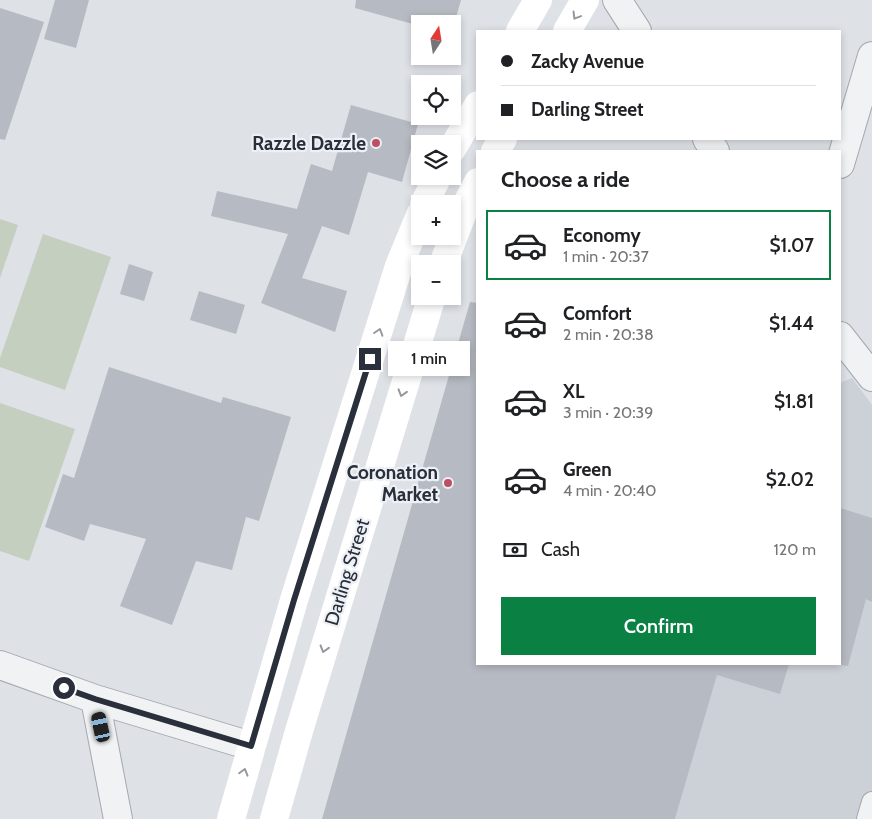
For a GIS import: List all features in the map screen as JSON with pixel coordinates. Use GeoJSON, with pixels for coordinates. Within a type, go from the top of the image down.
{"type":"FeatureCollection","features":[{"type":"Feature","properties":{"kind":"street"},"geometry":{"type":"LineString","coordinates":[[521,30],[538,0]]}},
{"type":"Feature","properties":{"kind":"street"},"geometry":{"type":"LineString","coordinates":[[568,30],[585,0]]}},
{"type":"Feature","properties":{"kind":"street"},"geometry":{"type":"LineString","coordinates":[[617,0],[636,30]]}},
{"type":"Feature","properties":{"kind":"street"},"geometry":{"type":"LineString","coordinates":[[841,161],[872,56]]}},
{"type":"Feature","properties":{"kind":"street"},"geometry":{"type":"LineString","coordinates":[[460,135],[476,108]]}},
{"type":"Feature","properties":{"kind":"street"},"geometry":{"type":"LineString","coordinates":[[447,255],[476,186]]}},
{"type":"Feature","properties":{"kind":"street"},"geometry":{"type":"LineString","coordinates":[[231,819],[294,600],[394,285],[411,239]]}},
{"type":"Feature","properties":{"kind":"street","name":"Darling Street"},"geometry":{"type":"LineString","coordinates":[[274,819],[299,731],[429,305]]}},
{"type":"Feature","properties":{"kind":"street"},"geometry":{"type":"LineString","coordinates":[[841,337],[872,377]]}},
{"type":"Feature","properties":{"kind":"street"},"geometry":{"type":"LineString","coordinates":[[0,665],[95,699],[251,746]]}},
{"type":"Feature","properties":{"kind":"street"},"geometry":{"type":"LineString","coordinates":[[95,699],[118,819]]}},
{"type":"Feature","properties":{"kind":"lane"},"geometry":{"type":"LineString","coordinates":[[867,819],[872,802]]}},
{"type":"Feature","properties":{"kind":"shaded area"},"geometry":{"type":"Polygon","coordinates":[[[852,378],[872,405],[872,819],[675,819],[720,665],[841,665],[841,383],[852,378]]]}},
{"type":"Feature","properties":{"kind":"green space"},"geometry":{"type":"Polygon","coordinates":[[[0,219],[18,225],[0,278],[0,219]]]}},
{"type":"Feature","properties":{"kind":"green space"},"geometry":{"type":"Polygon","coordinates":[[[43,234],[111,257],[65,390],[0,367],[0,358],[43,234]]]}},
{"type":"Feature","properties":{"kind":"green space"},"geometry":{"type":"Polygon","coordinates":[[[0,403],[75,429],[29,561],[0,551],[0,403]]]}},
{"type":"Feature","properties":{"kind":"building"},"geometry":{"type":"Polygon","coordinates":[[[55,0],[89,0],[76,48],[44,39],[55,0]]]}},
{"type":"Feature","properties":{"kind":"building"},"geometry":{"type":"Polygon","coordinates":[[[356,0],[461,0],[457,15],[411,15],[411,24],[355,8],[356,0]]]}},
{"type":"Feature","properties":{"kind":"building"},"geometry":{"type":"Polygon","coordinates":[[[0,8],[44,22],[5,140],[0,139],[0,8]]]}},
{"type":"Feature","properties":{"kind":"building"},"geometry":{"type":"Polygon","coordinates":[[[351,105],[411,122],[411,125],[418,125],[415,135],[411,135],[411,149],[402,182],[368,172],[349,235],[322,226],[302,278],[347,291],[335,332],[261,303],[288,234],[211,216],[217,191],[297,209],[311,164],[332,171],[351,105]]]}},
{"type":"Feature","properties":{"kind":"building"},"geometry":{"type":"Polygon","coordinates":[[[129,264],[153,272],[144,301],[120,294],[129,264]]]}},
{"type":"Feature","properties":{"kind":"building"},"geometry":{"type":"Polygon","coordinates":[[[199,291],[245,305],[236,334],[190,320],[199,291]]]}},
{"type":"Feature","properties":{"kind":"building","name":"Coronation Market"},"geometry":{"type":"Polygon","coordinates":[[[470,302],[476,303],[476,665],[789,665],[780,694],[717,675],[675,819],[322,819],[470,302]]]}},
{"type":"Feature","properties":{"kind":"building"},"geometry":{"type":"Polygon","coordinates":[[[109,367],[221,403],[223,397],[291,417],[259,521],[246,517],[232,570],[196,561],[172,625],[120,606],[146,539],[90,524],[84,541],[45,527],[63,474],[74,478],[109,367]]]}},
{"type":"Feature","properties":{"kind":"building"},"geometry":{"type":"Polygon","coordinates":[[[841,508],[872,518],[872,602],[866,599],[848,666],[840,665],[841,508]]]}},
{"type":"Feature","properties":{"kind":"place","name":"Razzle Dazzle"},"geometry":{"type":"Point","coordinates":[376,143]}},
{"type":"Feature","properties":{"kind":"place","name":"Coronation Market"},"geometry":{"type":"Point","coordinates":[448,483]}},
{"type":"Feature","properties":{"kind":"route"},"geometry":{"type":"LineString","coordinates":[[64,688],[251,746],[294,600],[370,359]]}}]}
